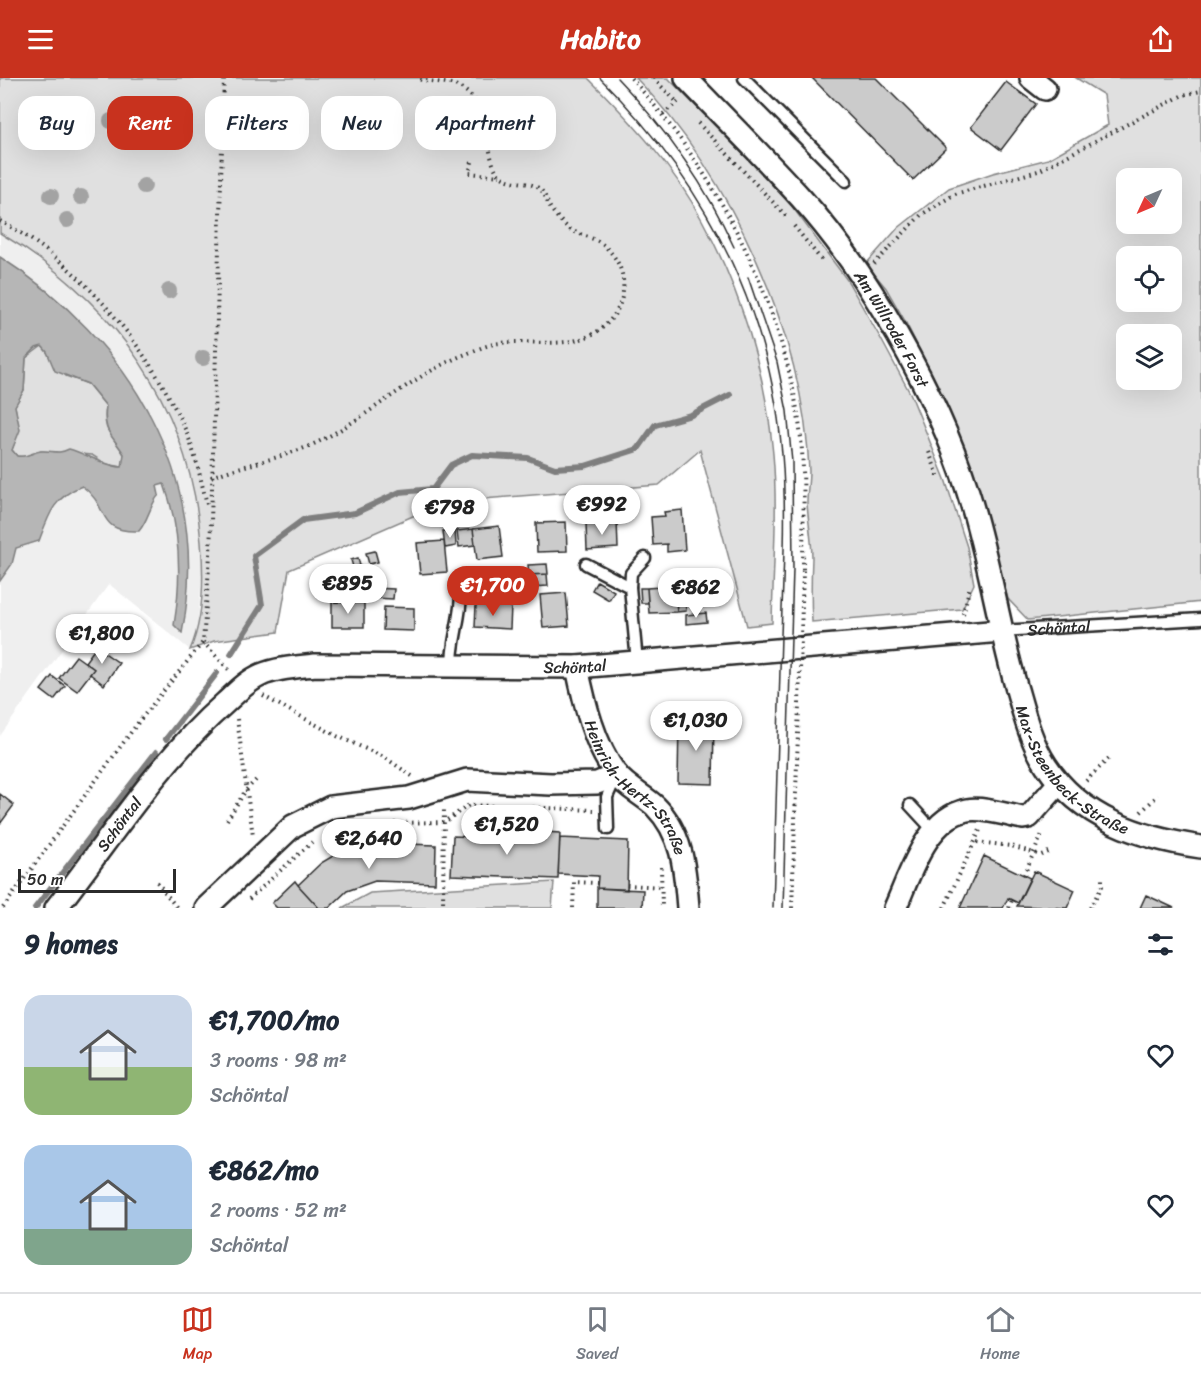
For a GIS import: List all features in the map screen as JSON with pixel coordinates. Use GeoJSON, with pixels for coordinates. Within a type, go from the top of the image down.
{"type":"FeatureCollection","features":[{"type":"Feature","properties":{"kind":"street","name":"Am Willroder Forst"},"geometry":{"type":"LineString","coordinates":[[686,78],[803,199],[861,277],[895,331],[934,405],[967,489],[1001,631]]}},
{"type":"Feature","properties":{"kind":"street","name":"Schöntal"},"geometry":{"type":"LineString","coordinates":[[56,908],[174,755],[204,722],[239,690],[261,675],[289,667],[577,667],[1001,631]]}},
{"type":"Feature","properties":{"kind":"street","name":"Max-Steenbeck-Straße"},"geometry":{"type":"LineString","coordinates":[[1001,631],[1028,727],[1046,765],[1066,789],[1098,815],[1127,830],[1168,842],[1201,847]]}},
{"type":"Feature","properties":{"kind":"street","name":"Heinrich-Hertz-Straße"},"geometry":{"type":"LineString","coordinates":[[577,667],[583,695],[603,750],[617,775],[656,807],[676,835],[685,867],[688,908]]}},
{"type":"Feature","properties":{"kind":"street"},"geometry":{"type":"LineString","coordinates":[[206,908],[292,825],[331,807],[409,798],[467,780],[551,784],[597,783],[617,775]]}},
{"type":"Feature","properties":{"kind":"street"},"geometry":{"type":"LineString","coordinates":[[895,908],[934,831],[946,818],[968,810],[1023,818],[1035,813],[1043,804],[1066,789]]}},
{"type":"Feature","properties":{"kind":"lane"},"geometry":{"type":"LineString","coordinates":[[744,78],[846,181]]}},
{"type":"Feature","properties":{"kind":"lane"},"geometry":{"type":"LineString","coordinates":[[637,662],[630,588],[631,573],[645,558]]}},
{"type":"Feature","properties":{"kind":"lane"},"geometry":{"type":"LineString","coordinates":[[586,564],[630,588]]}},
{"type":"Feature","properties":{"kind":"lane"},"geometry":{"type":"LineString","coordinates":[[452,668],[452,651],[461,614],[461,593]]}},
{"type":"Feature","properties":{"kind":"lane","name":"Schöntal"},"geometry":{"type":"LineString","coordinates":[[1001,631],[1201,619]]}},
{"type":"Feature","properties":{"kind":"lane"},"geometry":{"type":"LineString","coordinates":[[608,829],[607,797],[617,775]]}},
{"type":"Feature","properties":{"kind":"lane"},"geometry":{"type":"LineString","coordinates":[[910,805],[934,831]]}},
{"type":"Feature","properties":{"kind":"path"},"geometry":{"type":"LineString","coordinates":[[3,908],[137,724],[203,642],[208,592],[224,78]]}},
{"type":"Feature","properties":{"kind":"path"},"geometry":{"type":"LineString","coordinates":[[416,78],[423,82],[458,85],[469,93],[480,108],[487,126],[490,151],[495,168],[501,176]]}},
{"type":"Feature","properties":{"kind":"path"},"geometry":{"type":"LineString","coordinates":[[630,78],[663,114],[702,170],[756,270],[778,333],[798,415],[803,477],[803,570],[792,908]]}},
{"type":"Feature","properties":{"kind":"path"},"geometry":{"type":"LineString","coordinates":[[653,78],[686,111]]}},
{"type":"Feature","properties":{"kind":"path"},"geometry":{"type":"LineString","coordinates":[[861,277],[921,215],[955,194],[1038,171],[1183,94],[1201,91]]}},
{"type":"Feature","properties":{"kind":"path"},"geometry":{"type":"LineString","coordinates":[[663,114],[678,102]]}},
{"type":"Feature","properties":{"kind":"path"},"geometry":{"type":"LineString","coordinates":[[694,119],[790,220],[830,271]]}},
{"type":"Feature","properties":{"kind":"path"},"geometry":{"type":"LineString","coordinates":[[211,477],[316,443],[431,370],[465,354],[499,343],[547,344],[575,341],[588,337],[614,317],[623,302],[625,281],[617,261],[602,244],[568,229],[550,208],[548,199],[539,188],[501,176],[490,177],[469,173],[472,162]]}},
{"type":"Feature","properties":{"kind":"path"},"geometry":{"type":"LineString","coordinates":[[0,221],[49,255],[94,293],[127,330],[166,390],[186,431],[210,514]]}},
{"type":"Feature","properties":{"kind":"path"},"geometry":{"type":"LineString","coordinates":[[925,441],[940,482]]}},
{"type":"Feature","properties":{"kind":"path"},"geometry":{"type":"LineString","coordinates":[[967,577],[970,588],[963,614],[970,635]]}},
{"type":"Feature","properties":{"kind":"path"},"geometry":{"type":"LineString","coordinates":[[203,642],[239,690],[384,757],[438,788],[444,822],[443,908]]}},
{"type":"Feature","properties":{"kind":"path"},"geometry":{"type":"LineString","coordinates":[[239,690],[246,790],[252,835],[266,850]]}},
{"type":"Feature","properties":{"kind":"path"},"geometry":{"type":"LineString","coordinates":[[1066,789],[1109,758]]}},
{"type":"Feature","properties":{"kind":"path"},"geometry":{"type":"LineString","coordinates":[[227,820],[246,790],[259,777]]}},
{"type":"Feature","properties":{"kind":"path"},"geometry":{"type":"LineString","coordinates":[[1024,874],[1051,815],[1043,804]]}},
{"type":"Feature","properties":{"kind":"path"},"geometry":{"type":"LineString","coordinates":[[391,823],[444,822],[469,805],[608,811]]}},
{"type":"Feature","properties":{"kind":"path"},"geometry":{"type":"LineString","coordinates":[[944,908],[977,842],[986,811]]}},
{"type":"Feature","properties":{"kind":"path"},"geometry":{"type":"LineString","coordinates":[[248,900],[315,840]]}},
{"type":"Feature","properties":{"kind":"path"},"geometry":{"type":"LineString","coordinates":[[977,842],[1011,846],[1041,855],[1049,852]]}},
{"type":"Feature","properties":{"kind":"path"},"geometry":{"type":"LineString","coordinates":[[660,857],[662,908]]}},
{"type":"Feature","properties":{"kind":"path"},"geometry":{"type":"LineString","coordinates":[[1089,908],[1102,886],[1102,878]]}},
{"type":"Feature","properties":{"kind":"path"},"geometry":{"type":"LineString","coordinates":[[157,882],[177,908]]}},
{"type":"Feature","properties":{"kind":"path"},"geometry":{"type":"LineString","coordinates":[[573,908],[574,882],[598,883]]}},
{"type":"Feature","properties":{"kind":"path"},"geometry":{"type":"LineString","coordinates":[[627,885],[662,887]]}},
{"type":"Feature","properties":{"kind":"path"},"geometry":{"type":"LineString","coordinates":[[1009,908],[1012,900]]}},
{"type":"Feature","properties":{"kind":"shaded area"},"geometry":{"type":"Polygon","coordinates":[[[0,78],[588,78],[635,127],[665,163],[691,200],[729,275],[750,333],[770,424],[773,454],[775,517],[772,623],[747,626],[700,450],[659,485],[445,502],[289,570],[278,632],[214,641],[190,650],[198,624],[203,583],[201,542],[194,493],[181,446],[163,403],[140,362],[112,325],[79,291],[0,233],[0,78]]]}},
{"type":"Feature","properties":{"kind":"shaded area"},"geometry":{"type":"Polygon","coordinates":[[[636,78],[668,78],[785,197],[847,280],[911,395],[945,479],[967,547],[974,584],[962,609],[812,622],[812,551],[807,503],[809,471],[804,419],[794,366],[777,312],[756,260],[731,209],[702,161],[670,117],[636,78]]]}},
{"type":"Feature","properties":{"kind":"shaded area"},"geometry":{"type":"Polygon","coordinates":[[[1076,78],[1201,78],[1201,602],[1028,620],[1008,599],[975,485],[938,386],[886,288],[866,264],[897,229],[949,188],[993,173],[1048,159],[1108,125],[1104,95],[1076,78]]]}},
{"type":"Feature","properties":{"kind":"shaded area"},"geometry":{"type":"Polygon","coordinates":[[[0,233],[66,279],[102,314],[136,354],[161,393],[182,441],[199,514],[203,562],[197,634],[190,650],[109,584],[0,736],[0,233]]]}},
{"type":"Feature","properties":{"kind":"shaded area"},"geometry":{"type":"Polygon","coordinates":[[[0,257],[46,290],[87,328],[122,371],[151,417],[172,467],[185,520],[188,575],[182,633],[174,625],[179,571],[177,536],[164,484],[157,486],[159,495],[139,531],[125,531],[116,528],[109,523],[97,502],[82,486],[73,490],[65,495],[54,508],[39,541],[16,548],[12,564],[0,581],[0,257]],[[42,346],[36,348],[26,358],[24,390],[15,406],[20,430],[12,450],[17,456],[27,456],[41,451],[58,452],[69,449],[122,467],[124,454],[107,428],[106,406],[88,384],[55,371],[42,346]]]}},
{"type":"Feature","properties":{"kind":"shaded area"},"geometry":{"type":"Polygon","coordinates":[[[42,346],[66,376],[88,384],[106,406],[105,422],[124,454],[123,467],[106,464],[92,455],[41,451],[25,457],[17,456],[12,450],[19,430],[15,406],[24,390],[26,358],[42,346]]]}},
{"type":"Feature","properties":{"kind":"shaded area"},"geometry":{"type":"Polygon","coordinates":[[[554,882],[552,908],[342,908],[370,893],[554,882]]]}},
{"type":"Feature","properties":{"kind":"building"},"geometry":{"type":"Polygon","coordinates":[[[812,78],[876,78],[946,148],[913,180],[812,78]]]}},
{"type":"Feature","properties":{"kind":"building"},"geometry":{"type":"Polygon","coordinates":[[[1006,82],[1036,104],[1001,150],[971,127],[1006,82]]]}},
{"type":"Feature","properties":{"kind":"building"},"geometry":{"type":"Polygon","coordinates":[[[629,489],[630,498],[622,499],[621,490],[629,489]]]}},
{"type":"Feature","properties":{"kind":"building"},"geometry":{"type":"Polygon","coordinates":[[[682,510],[685,550],[667,552],[667,544],[653,545],[651,517],[665,516],[664,512],[682,510]]]}},
{"type":"Feature","properties":{"kind":"building"},"geometry":{"type":"Polygon","coordinates":[[[617,521],[618,548],[587,550],[586,523],[617,521]]]}},
{"type":"Feature","properties":{"kind":"building"},"geometry":{"type":"Polygon","coordinates":[[[566,522],[567,551],[537,552],[536,523],[566,522]]]}},
{"type":"Feature","properties":{"kind":"building"},"geometry":{"type":"Polygon","coordinates":[[[499,526],[503,557],[477,560],[473,529],[499,526]]]}},
{"type":"Feature","properties":{"kind":"building"},"geometry":{"type":"Polygon","coordinates":[[[473,529],[475,545],[459,547],[457,531],[473,529]]]}},
{"type":"Feature","properties":{"kind":"building"},"geometry":{"type":"Polygon","coordinates":[[[455,530],[456,546],[445,548],[443,531],[455,530]]]}},
{"type":"Feature","properties":{"kind":"building"},"geometry":{"type":"Polygon","coordinates":[[[444,541],[447,572],[420,574],[417,543],[444,541]]]}},
{"type":"Feature","properties":{"kind":"building"},"geometry":{"type":"Polygon","coordinates":[[[375,551],[378,562],[369,564],[366,553],[375,551]]]}},
{"type":"Feature","properties":{"kind":"building"},"geometry":{"type":"Polygon","coordinates":[[[358,558],[360,566],[353,567],[351,560],[358,558]]]}},
{"type":"Feature","properties":{"kind":"building"},"geometry":{"type":"Polygon","coordinates":[[[547,564],[548,574],[529,575],[528,565],[547,564]]]}},
{"type":"Feature","properties":{"kind":"building"},"geometry":{"type":"Polygon","coordinates":[[[547,574],[548,586],[530,587],[529,575],[547,574]]]}},
{"type":"Feature","properties":{"kind":"building"},"geometry":{"type":"Polygon","coordinates":[[[493,577],[494,586],[476,588],[475,579],[493,577]]]}},
{"type":"Feature","properties":{"kind":"building"},"geometry":{"type":"Polygon","coordinates":[[[597,581],[614,591],[609,600],[592,590],[597,581]]]}},
{"type":"Feature","properties":{"kind":"building"},"geometry":{"type":"Polygon","coordinates":[[[494,586],[495,597],[477,599],[476,588],[494,586]]]}},
{"type":"Feature","properties":{"kind":"building"},"geometry":{"type":"Polygon","coordinates":[[[675,586],[677,612],[649,613],[647,588],[675,586]]]}},
{"type":"Feature","properties":{"kind":"building"},"geometry":{"type":"Polygon","coordinates":[[[374,588],[394,589],[393,599],[374,598],[374,588]]]}},
{"type":"Feature","properties":{"kind":"building"},"geometry":{"type":"Polygon","coordinates":[[[640,588],[647,588],[648,603],[641,603],[640,588]]]}},
{"type":"Feature","properties":{"kind":"building"},"geometry":{"type":"Polygon","coordinates":[[[566,593],[569,626],[543,628],[540,595],[566,593]]]}},
{"type":"Feature","properties":{"kind":"building"},"geometry":{"type":"Polygon","coordinates":[[[685,599],[686,611],[677,612],[676,600],[685,599]]]}},
{"type":"Feature","properties":{"kind":"building"},"geometry":{"type":"Polygon","coordinates":[[[332,602],[364,603],[364,627],[332,627],[332,602]]]}},
{"type":"Feature","properties":{"kind":"building"},"geometry":{"type":"Polygon","coordinates":[[[476,605],[511,606],[510,629],[475,627],[476,605]]]}},
{"type":"Feature","properties":{"kind":"building"},"geometry":{"type":"Polygon","coordinates":[[[384,607],[414,608],[414,631],[383,630],[384,607]]]}},
{"type":"Feature","properties":{"kind":"building"},"geometry":{"type":"Polygon","coordinates":[[[706,613],[707,622],[686,624],[686,615],[706,613]]]}},
{"type":"Feature","properties":{"kind":"building"},"geometry":{"type":"Polygon","coordinates":[[[96,647],[119,663],[104,685],[90,674],[94,669],[85,662],[96,647]]]}},
{"type":"Feature","properties":{"kind":"building"},"geometry":{"type":"Polygon","coordinates":[[[76,656],[94,669],[77,691],[59,678],[76,656]]]}},
{"type":"Feature","properties":{"kind":"building"},"geometry":{"type":"Polygon","coordinates":[[[52,676],[65,686],[54,700],[41,690],[52,676]]]}},
{"type":"Feature","properties":{"kind":"building"},"geometry":{"type":"Polygon","coordinates":[[[679,720],[714,721],[713,784],[678,783],[679,720]]]}},
{"type":"Feature","properties":{"kind":"building"},"geometry":{"type":"Polygon","coordinates":[[[0,794],[14,805],[0,824],[0,794]]]}},
{"type":"Feature","properties":{"kind":"building"},"geometry":{"type":"Polygon","coordinates":[[[528,831],[560,833],[558,879],[451,875],[453,836],[528,839],[528,831]]]}},
{"type":"Feature","properties":{"kind":"building"},"geometry":{"type":"Polygon","coordinates":[[[560,838],[628,841],[627,890],[597,888],[598,876],[558,874],[560,838]]]}},
{"type":"Feature","properties":{"kind":"building"},"geometry":{"type":"Polygon","coordinates":[[[376,843],[436,845],[435,883],[375,881],[347,891],[329,908],[319,908],[298,885],[321,863],[338,853],[376,843]]]}},
{"type":"Feature","properties":{"kind":"building"},"geometry":{"type":"Polygon","coordinates":[[[984,856],[1030,878],[1018,903],[1008,898],[1003,908],[960,908],[984,856]]]}},
{"type":"Feature","properties":{"kind":"building"},"geometry":{"type":"Polygon","coordinates":[[[1034,871],[1075,890],[1067,908],[1017,906],[1034,871]]]}},
{"type":"Feature","properties":{"kind":"building"},"geometry":{"type":"Polygon","coordinates":[[[295,881],[319,908],[277,908],[272,903],[295,881]]]}},
{"type":"Feature","properties":{"kind":"building"},"geometry":{"type":"Polygon","coordinates":[[[597,888],[643,890],[642,908],[597,908],[597,888]]]}},
{"type":"Feature","properties":{"kind":"building"},"geometry":{"type":"Polygon","coordinates":[[[1146,895],[1174,908],[1140,908],[1146,895]]]}},
{"type":"Feature","properties":{"kind":"waterway"},"geometry":{"type":"LineString","coordinates":[[231,654],[262,605],[254,556],[303,520],[355,513],[400,492],[433,489],[451,465],[472,455],[528,458],[555,468],[585,466],[638,449],[655,425],[691,415],[730,395]]}},
{"type":"Feature","properties":{"kind":"waterway"},"geometry":{"type":"LineString","coordinates":[[166,739],[217,673]]}},
{"type":"Feature","properties":{"kind":"waterway"},"geometry":{"type":"LineString","coordinates":[[35,908],[156,752]]}},
{"type":"Feature","properties":{"kind":"tram line"},"geometry":{"type":"LineString","coordinates":[[600,78],[671,160],[700,204],[726,250],[747,298],[763,348],[775,400],[782,454],[784,567],[773,908]]}},
{"type":"Feature","properties":{"kind":"tram line"},"geometry":{"type":"LineString","coordinates":[[617,78],[652,117],[683,158],[723,223],[734,247]]}},
{"type":"Feature","properties":{"kind":"tram line"},"geometry":{"type":"LineString","coordinates":[[748,277],[777,362],[787,411],[792,462],[793,569],[783,908]]}}]}
